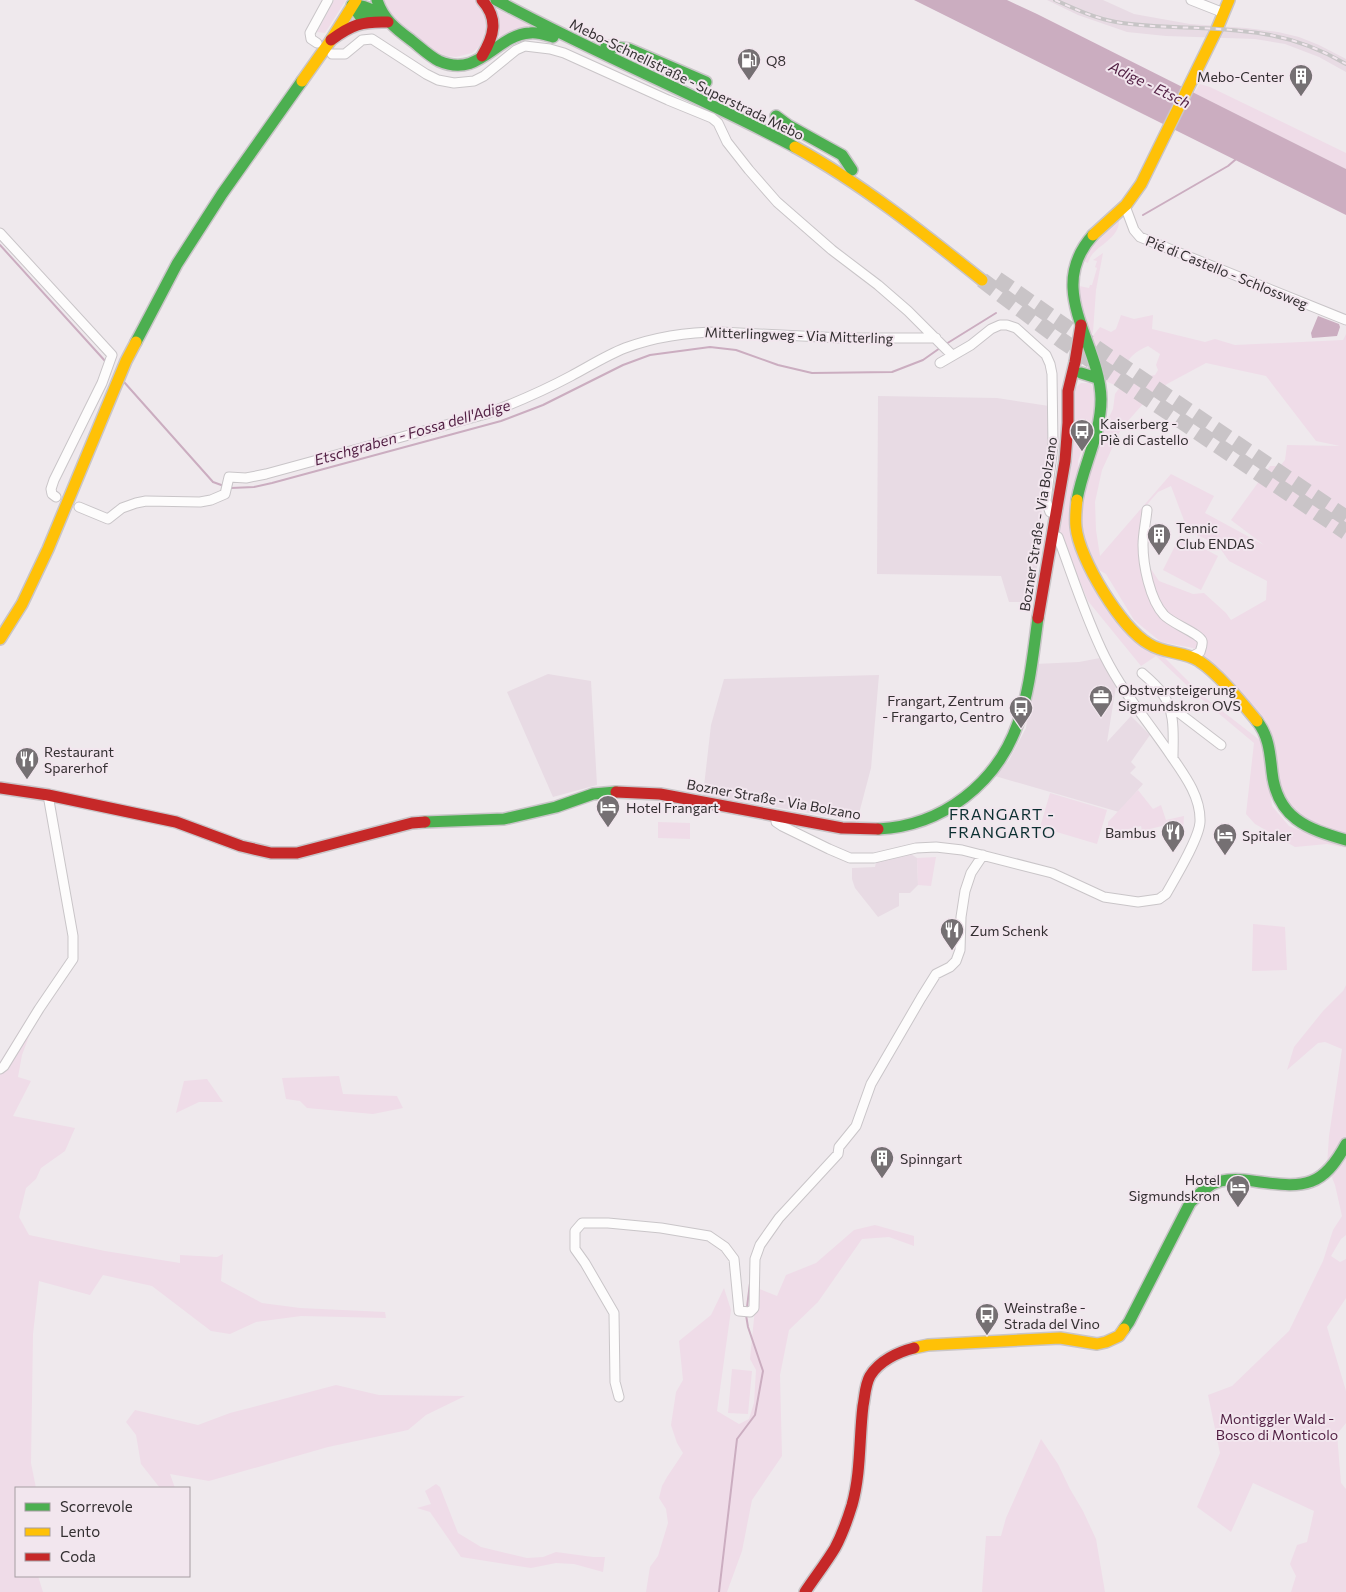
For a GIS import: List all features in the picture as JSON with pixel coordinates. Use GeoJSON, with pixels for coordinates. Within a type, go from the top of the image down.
{"type":"FeatureCollection","features":[{"type":"Feature","properties":{"kind":"main road"},"geometry":{"type":"LineString","coordinates":[[377,0],[378,7],[386,20]]}},
{"type":"Feature","properties":{"kind":"main road"},"geometry":{"type":"LineString","coordinates":[[480,58],[487,49],[494,29],[492,13],[488,5],[482,0]]}},
{"type":"Feature","properties":{"kind":"main road","name":"Mebo-Schnellstraße - Superstrada Mebo"},"geometry":{"type":"LineString","coordinates":[[496,0],[521,14],[782,141],[846,178],[985,276],[943,235],[852,170],[816,147],[739,107],[568,28],[514,0]]}},
{"type":"Feature","properties":{"kind":"main road"},"geometry":{"type":"LineString","coordinates":[[1229,0],[1141,184],[1125,206],[1084,245],[1077,262],[1073,279],[1073,297],[1098,378],[1101,397],[1099,423],[1078,492],[1076,526],[1081,547],[1114,610],[1131,630],[1153,648],[1191,656],[1205,665],[1263,729],[1270,748],[1274,787],[1287,812],[1302,826],[1346,840]]}},
{"type":"Feature","properties":{"kind":"main road"},"geometry":{"type":"LineString","coordinates":[[354,3],[371,8],[440,62],[466,65],[502,43],[535,32],[547,34],[690,99],[707,103]]}},
{"type":"Feature","properties":{"kind":"main road"},"geometry":{"type":"LineString","coordinates":[[354,3],[360,16],[373,21]]}},
{"type":"Feature","properties":{"kind":"main road"},"geometry":{"type":"LineString","coordinates":[[0,640],[22,604],[48,549],[126,361],[178,264],[222,194],[331,40],[354,3]]}},
{"type":"Feature","properties":{"kind":"main road"},"geometry":{"type":"LineString","coordinates":[[331,40],[350,26],[359,22],[386,20]]}},
{"type":"Feature","properties":{"kind":"main road"},"geometry":{"type":"LineString","coordinates":[[606,46],[630,49],[706,82]]}},
{"type":"Feature","properties":{"kind":"main road"},"geometry":{"type":"LineString","coordinates":[[776,116],[788,125],[842,155],[852,170]]}},
{"type":"Feature","properties":{"kind":"main road","name":"Bozner Straße - Via Bolzano"},"geometry":{"type":"LineString","coordinates":[[0,788],[48,795],[176,822],[241,846],[271,853],[297,853],[412,824],[504,819],[556,807],[593,794],[622,791],[660,794],[842,828],[868,830],[891,829],[909,825],[948,810],[976,789],[996,767],[1008,748],[1020,721],[1027,689],[1068,440],[1069,383],[1078,368],[1081,325]]}},
{"type":"Feature","properties":{"kind":"main road"},"geometry":{"type":"LineString","coordinates":[[1078,368],[1092,360]]}},
{"type":"Feature","properties":{"kind":"main road"},"geometry":{"type":"LineString","coordinates":[[1078,368],[1098,378]]}},
{"type":"Feature","properties":{"kind":"main road"},"geometry":{"type":"LineString","coordinates":[[805,1592],[836,1546],[852,1504],[858,1474],[866,1388],[874,1370],[889,1358],[903,1351],[928,1345],[1060,1338],[1097,1344],[1112,1340],[1119,1336],[1129,1322],[1190,1203],[1202,1190],[1218,1181],[1234,1179],[1289,1184],[1309,1183],[1324,1175],[1333,1166],[1346,1144]]}},
{"type":"Feature","properties":{"kind":"street"},"geometry":{"type":"LineString","coordinates":[[317,43],[311,39],[310,33],[328,0]]}},
{"type":"Feature","properties":{"kind":"street"},"geometry":{"type":"LineString","coordinates":[[1191,0],[1224,13]]}},
{"type":"Feature","properties":{"kind":"street"},"geometry":{"type":"LineString","coordinates":[[332,54],[345,54],[362,40],[372,39],[426,74],[438,80],[454,82],[474,81],[516,50],[525,46],[538,46],[564,53],[712,118],[718,123],[727,142],[777,202],[832,250],[893,298],[950,352]]}},
{"type":"Feature","properties":{"kind":"street","name":"Pié di Castello - Schlossweg"},"geometry":{"type":"LineString","coordinates":[[1125,206],[1134,230],[1140,237],[1346,320]]}},
{"type":"Feature","properties":{"kind":"street"},"geometry":{"type":"LineString","coordinates":[[0,233],[112,355],[102,383],[54,480],[51,489],[52,494],[56,497]]}},
{"type":"Feature","properties":{"kind":"street"},"geometry":{"type":"LineString","coordinates":[[940,363],[950,352],[971,345],[992,329],[1007,324],[1016,328],[1046,355],[1052,374],[1053,446],[1046,502],[1050,512],[1056,514]]}},
{"type":"Feature","properties":{"kind":"street","name":"Mitterlingweg - Via Mitterling"},"geometry":{"type":"LineString","coordinates":[[79,507],[108,519],[122,508],[146,501],[200,502],[211,500],[225,494],[229,477],[246,478],[266,474],[486,414],[534,394],[624,348],[660,339],[703,332],[720,332],[842,338],[938,340]]}},
{"type":"Feature","properties":{"kind":"street"},"geometry":{"type":"LineString","coordinates":[[1147,510],[1143,545],[1150,589],[1164,616],[1180,628],[1201,638],[1200,652],[1191,656]]}},
{"type":"Feature","properties":{"kind":"street"},"geometry":{"type":"LineString","coordinates":[[776,815],[776,822],[782,826],[850,858],[874,858],[916,848],[936,847],[962,850],[1052,873],[1104,897],[1138,902],[1159,899],[1166,894],[1197,835],[1200,823],[1196,796],[1183,772],[1132,702],[1105,658],[1058,537],[1052,535]]}},
{"type":"Feature","properties":{"kind":"street"},"geometry":{"type":"LineString","coordinates":[[1142,673],[1162,692],[1170,706],[1173,721],[1173,758]]}},
{"type":"Feature","properties":{"kind":"street"},"geometry":{"type":"LineString","coordinates":[[1170,706],[1222,745]]}},
{"type":"Feature","properties":{"kind":"street"},"geometry":{"type":"LineString","coordinates":[[0,1069],[4,1066],[73,959],[72,936],[48,795]]}},
{"type":"Feature","properties":{"kind":"street"},"geometry":{"type":"LineString","coordinates":[[619,1397],[615,1382],[614,1313],[575,1249],[575,1231],[582,1223],[608,1223],[661,1228],[709,1236],[725,1248],[734,1259],[739,1311],[750,1312],[754,1308],[755,1259],[760,1245],[779,1218],[838,1154],[839,1147],[856,1126],[871,1084],[921,998],[936,974],[950,967],[956,961],[960,950],[964,891],[971,873],[982,855]]}},
{"type":"Feature","properties":{"kind":"shaded area"},"geometry":{"type":"Polygon","coordinates":[[[1047,0],[1103,0],[1134,14],[1190,24],[1246,28],[1299,37],[1346,59],[1346,72],[1319,57],[1285,44],[1255,39],[1166,36],[1127,32],[1078,15],[1047,0]]]}},
{"type":"Feature","properties":{"kind":"shaded area"},"geometry":{"type":"Polygon","coordinates":[[[878,396],[997,398],[1049,406],[1047,467],[1041,485],[1042,515],[1032,602],[1009,602],[1001,576],[877,574],[878,396]]]}},
{"type":"Feature","properties":{"kind":"shaded area"},"geometry":{"type":"Polygon","coordinates":[[[1100,658],[1116,686],[1107,742],[1131,716],[1150,735],[1131,762],[1136,767],[1130,773],[1143,784],[1119,812],[995,776],[1009,760],[1026,728],[1035,664],[1079,662],[1100,658]]]}},
{"type":"Feature","properties":{"kind":"shaded area"},"geometry":{"type":"Polygon","coordinates":[[[548,674],[591,681],[597,785],[553,797],[507,692],[548,674]]]}},
{"type":"Feature","properties":{"kind":"shaded area"},"geometry":{"type":"Polygon","coordinates":[[[879,675],[871,768],[857,821],[703,795],[711,725],[724,679],[879,675]]]}},
{"type":"Feature","properties":{"kind":"shaded area"},"geometry":{"type":"Polygon","coordinates":[[[911,852],[917,858],[918,885],[910,893],[899,893],[899,906],[878,917],[855,888],[852,879],[852,868],[875,867],[876,862],[911,852]]]}},
{"type":"Feature","properties":{"kind":"green space"},"geometry":{"type":"Polygon","coordinates":[[[334,0],[346,0],[325,33],[317,32],[334,0]]]}},
{"type":"Feature","properties":{"kind":"green space"},"geometry":{"type":"Polygon","coordinates":[[[382,0],[475,0],[486,17],[486,32],[479,47],[472,53],[456,57],[446,56],[433,50],[392,18],[382,0]]]}},
{"type":"Feature","properties":{"kind":"green space"},"geometry":{"type":"Polygon","coordinates":[[[496,9],[535,27],[501,39],[497,34],[496,9]]]}},
{"type":"Feature","properties":{"kind":"green space"},"geometry":{"type":"Polygon","coordinates":[[[1200,84],[1210,87],[1346,153],[1346,169],[1194,93],[1200,84]]]}},
{"type":"Feature","properties":{"kind":"green space"},"geometry":{"type":"Polygon","coordinates":[[[1119,218],[1116,232],[1111,238],[1095,252],[1088,263],[1083,261],[1086,252],[1119,218]]]}},
{"type":"Feature","properties":{"kind":"green space"},"geometry":{"type":"Polygon","coordinates":[[[1103,253],[1096,290],[1093,332],[1090,338],[1080,301],[1079,286],[1089,288],[1092,285],[1097,268],[1095,267],[1097,261],[1093,260],[1103,253]]]}},
{"type":"Feature","properties":{"kind":"green space"},"geometry":{"type":"Polygon","coordinates":[[[1121,315],[1134,319],[1153,315],[1152,329],[1205,342],[1215,339],[1235,345],[1343,340],[1346,334],[1346,835],[1305,821],[1286,803],[1252,708],[1193,648],[1161,642],[1134,620],[1106,574],[1097,569],[1086,543],[1078,506],[1096,444],[1113,409],[1115,394],[1128,376],[1132,379],[1155,375],[1158,370],[1156,365],[1160,354],[1148,346],[1130,358],[1115,385],[1105,381],[1092,337],[1100,327],[1111,332],[1116,329],[1121,315]],[[1206,363],[1167,384],[1142,405],[1121,429],[1102,470],[1095,502],[1096,530],[1100,556],[1171,474],[1214,496],[1205,513],[1264,545],[1231,520],[1270,466],[1280,466],[1285,460],[1287,445],[1340,446],[1316,441],[1266,376],[1206,363]],[[1171,486],[1158,492],[1143,509],[1145,560],[1159,581],[1193,594],[1204,593],[1231,620],[1266,600],[1267,581],[1229,561],[1217,544],[1188,531],[1171,486]]]}},
{"type":"Feature","properties":{"kind":"green space"},"geometry":{"type":"Polygon","coordinates":[[[1081,383],[1090,383],[1095,392],[1097,411],[1091,434],[1086,438],[1078,461],[1079,474],[1072,527],[1116,619],[1163,656],[1203,696],[1266,745],[1272,806],[1289,826],[1319,838],[1346,845],[1346,848],[1327,844],[1295,847],[1255,824],[1246,814],[1254,743],[1199,697],[1156,656],[1141,666],[1088,601],[1059,532],[1075,388],[1081,383]]]}},
{"type":"Feature","properties":{"kind":"green space"},"geometry":{"type":"Polygon","coordinates":[[[1180,536],[1218,556],[1201,590],[1163,570],[1180,536]]]}},
{"type":"Feature","properties":{"kind":"green space"},"geometry":{"type":"Polygon","coordinates":[[[1138,790],[1153,809],[1161,805],[1166,820],[1184,816],[1183,831],[1167,832],[1166,825],[1142,831],[1141,826],[1108,834],[1108,822],[1138,790]]]}},
{"type":"Feature","properties":{"kind":"green space"},"geometry":{"type":"Polygon","coordinates":[[[1050,793],[1107,810],[1097,844],[1040,827],[1050,793]]]}},
{"type":"Feature","properties":{"kind":"green space"},"geometry":{"type":"Polygon","coordinates":[[[658,822],[690,823],[690,839],[658,838],[658,822]]]}},
{"type":"Feature","properties":{"kind":"green space"},"geometry":{"type":"Polygon","coordinates":[[[936,857],[931,886],[918,885],[917,858],[936,857]]]}},
{"type":"Feature","properties":{"kind":"green space"},"geometry":{"type":"Polygon","coordinates":[[[1253,924],[1285,927],[1287,970],[1252,971],[1253,924]]]}},
{"type":"Feature","properties":{"kind":"green space","name":"Montiggler Wald - Bosco di Monticolo"},"geometry":{"type":"Polygon","coordinates":[[[1346,985],[1346,1235],[1341,1239],[1331,1256],[1340,1262],[1346,1259],[1346,1298],[1327,1327],[1346,1391],[1346,1423],[1337,1434],[1341,1483],[1346,1489],[1346,1592],[1291,1592],[1296,1576],[1290,1564],[1297,1545],[1307,1542],[1314,1511],[1253,1483],[1231,1532],[1197,1507],[1220,1453],[1208,1395],[1232,1386],[1289,1331],[1323,1261],[1333,1230],[1342,1216],[1335,1185],[1327,1165],[1329,1136],[1342,1049],[1325,1042],[1318,1043],[1287,1070],[1294,1047],[1323,1011],[1343,991],[1346,985]]]}},
{"type":"Feature","properties":{"kind":"green space"},"geometry":{"type":"Polygon","coordinates":[[[31,1012],[37,1015],[22,1055],[18,1077],[31,1081],[13,1116],[75,1128],[65,1151],[41,1168],[36,1179],[26,1188],[19,1217],[29,1235],[105,1251],[180,1263],[180,1255],[217,1257],[223,1254],[221,1281],[262,1303],[300,1308],[385,1312],[386,1318],[301,1316],[256,1322],[230,1334],[211,1331],[152,1286],[103,1275],[90,1295],[39,1281],[33,1334],[31,1463],[36,1487],[15,1487],[15,1577],[38,1577],[43,1592],[0,1592],[0,1062],[31,1012]]]}},
{"type":"Feature","properties":{"kind":"green space"},"geometry":{"type":"Polygon","coordinates":[[[339,1076],[343,1094],[397,1096],[403,1108],[373,1114],[307,1108],[300,1101],[286,1099],[282,1078],[339,1076]]]}},
{"type":"Feature","properties":{"kind":"green space"},"geometry":{"type":"Polygon","coordinates":[[[207,1079],[223,1102],[199,1102],[176,1113],[184,1081],[207,1079]]]}},
{"type":"Feature","properties":{"kind":"green space"},"geometry":{"type":"Polygon","coordinates":[[[875,1225],[914,1236],[914,1246],[889,1237],[862,1239],[818,1302],[789,1330],[780,1375],[782,1456],[752,1500],[742,1551],[727,1592],[646,1592],[650,1567],[658,1556],[668,1523],[666,1509],[659,1498],[662,1486],[683,1453],[677,1443],[671,1425],[676,1392],[683,1380],[679,1341],[711,1315],[724,1288],[731,1310],[717,1411],[739,1424],[749,1419],[754,1403],[756,1370],[750,1359],[757,1288],[777,1296],[786,1275],[816,1263],[854,1230],[875,1225]]]}},
{"type":"Feature","properties":{"kind":"green space"},"geometry":{"type":"Polygon","coordinates":[[[732,1369],[752,1371],[748,1414],[728,1413],[732,1369]]]}},
{"type":"Feature","properties":{"kind":"green space"},"geometry":{"type":"Polygon","coordinates":[[[336,1385],[379,1395],[465,1396],[426,1415],[408,1430],[328,1447],[209,1481],[170,1474],[175,1487],[159,1487],[141,1464],[136,1435],[126,1422],[135,1410],[198,1425],[230,1413],[336,1385]]]}},
{"type":"Feature","properties":{"kind":"green space"},"geometry":{"type":"Polygon","coordinates":[[[1041,1439],[1058,1464],[1096,1539],[1105,1592],[982,1592],[986,1536],[1001,1536],[1006,1518],[1041,1439]]]}},
{"type":"Feature","properties":{"kind":"green space"},"geometry":{"type":"Polygon","coordinates":[[[436,1484],[440,1487],[458,1533],[481,1547],[527,1558],[543,1557],[556,1552],[605,1557],[603,1572],[574,1564],[556,1563],[531,1568],[461,1557],[430,1512],[417,1508],[431,1504],[425,1491],[436,1484]]]}},
{"type":"Feature","properties":{"kind":"water","name":"Adige - Etsch"},"geometry":{"type":"Polygon","coordinates":[[[914,0],[1007,0],[1037,14],[1346,169],[1346,215],[914,0]]]}},
{"type":"Feature","properties":{"kind":"water"},"geometry":{"type":"Polygon","coordinates":[[[1318,316],[1339,324],[1337,336],[1312,338],[1311,333],[1318,316]]]}},
{"type":"Feature","properties":{"kind":"waterway"},"geometry":{"type":"LineString","coordinates":[[1143,215],[1228,166],[1235,160]]}},
{"type":"Feature","properties":{"kind":"waterway","name":"Etschgraben - Fossa dell'Adige"},"geometry":{"type":"LineString","coordinates":[[0,245],[106,362]]}},
{"type":"Feature","properties":{"kind":"waterway","name":"Etschgraben - Fossa dell'Adige"},"geometry":{"type":"LineString","coordinates":[[946,344],[996,313]]}},
{"type":"Feature","properties":{"kind":"waterway","name":"Etschgraben - Fossa dell'Adige"},"geometry":{"type":"LineString","coordinates":[[231,488],[254,487],[272,483],[501,421],[543,405],[623,365],[650,355],[710,347],[736,350],[778,365],[812,373],[892,372],[923,360],[940,348]]}},
{"type":"Feature","properties":{"kind":"waterway","name":"Etschgraben - Fossa dell'Adige"},"geometry":{"type":"LineString","coordinates":[[124,382],[213,482],[224,486]]}},
{"type":"Feature","properties":{"kind":"waterway"},"geometry":{"type":"LineString","coordinates":[[747,1307],[750,1283]]}},
{"type":"Feature","properties":{"kind":"waterway"},"geometry":{"type":"LineString","coordinates":[[719,1592],[737,1439],[755,1415],[763,1371],[748,1327],[746,1315]]}},
{"type":"Feature","properties":{"kind":"tunnel"},"geometry":{"type":"LineString","coordinates":[[997,279],[1346,518]]}},
{"type":"Feature","properties":{"kind":"tunnel"},"geometry":{"type":"LineString","coordinates":[[982,280],[1061,340],[1346,532]]}},
{"type":"Feature","properties":{"kind":"railway"},"geometry":{"type":"LineString","coordinates":[[1055,0],[1092,16],[1116,22],[1147,26],[1226,29],[1269,35],[1296,41],[1346,64]]}},
{"type":"Feature","properties":{"kind":"traffic: fast"},"geometry":{"type":"LineString","coordinates":[[377,0],[386,18],[400,32],[435,59],[453,65],[477,61],[518,36],[536,33],[553,37]]}},
{"type":"Feature","properties":{"kind":"traffic: fast"},"geometry":{"type":"LineString","coordinates":[[496,0],[795,147]]}},
{"type":"Feature","properties":{"kind":"traffic: fast"},"geometry":{"type":"LineString","coordinates":[[373,21],[360,16],[352,5],[369,8],[384,18]]}},
{"type":"Feature","properties":{"kind":"traffic: fast"},"geometry":{"type":"LineString","coordinates":[[606,46],[629,49],[706,82]]}},
{"type":"Feature","properties":{"kind":"traffic: fast"},"geometry":{"type":"LineString","coordinates":[[136,342],[177,264],[222,194],[302,81]]}},
{"type":"Feature","properties":{"kind":"traffic: fast"},"geometry":{"type":"LineString","coordinates":[[776,116],[788,125],[842,155],[852,170]]}},
{"type":"Feature","properties":{"kind":"traffic: fast"},"geometry":{"type":"LineString","coordinates":[[1077,500],[1095,438],[1101,399],[1098,378],[1078,316],[1073,276],[1079,256],[1093,235]]}},
{"type":"Feature","properties":{"kind":"traffic: fast"},"geometry":{"type":"LineString","coordinates":[[1081,373],[1097,378]]}},
{"type":"Feature","properties":{"kind":"traffic: fast"},"geometry":{"type":"LineString","coordinates":[[878,829],[902,826],[924,820],[945,810],[982,782],[996,764],[1009,745],[1022,710],[1031,671],[1038,618]]}},
{"type":"Feature","properties":{"kind":"traffic: fast"},"geometry":{"type":"LineString","coordinates":[[1257,721],[1268,745],[1275,788],[1287,811],[1307,826],[1346,840]]}},
{"type":"Feature","properties":{"kind":"traffic: fast"},"geometry":{"type":"LineString","coordinates":[[425,822],[504,819],[556,807],[593,794],[616,792]]}},
{"type":"Feature","properties":{"kind":"traffic: fast"},"geometry":{"type":"LineString","coordinates":[[1124,1329],[1190,1203],[1204,1190],[1216,1182],[1231,1180],[1289,1185],[1311,1181],[1321,1177],[1329,1169],[1346,1144]]}},
{"type":"Feature","properties":{"kind":"traffic: slow"},"geometry":{"type":"LineString","coordinates":[[302,81],[356,0]]}},
{"type":"Feature","properties":{"kind":"traffic: slow"},"geometry":{"type":"LineString","coordinates":[[1093,235],[1126,205],[1141,184],[1217,29],[1229,0]]}},
{"type":"Feature","properties":{"kind":"traffic: slow"},"geometry":{"type":"LineString","coordinates":[[795,147],[868,193],[982,280]]}},
{"type":"Feature","properties":{"kind":"traffic: slow"},"geometry":{"type":"LineString","coordinates":[[0,639],[22,604],[48,549],[126,361],[136,342]]}},
{"type":"Feature","properties":{"kind":"traffic: slow"},"geometry":{"type":"LineString","coordinates":[[1077,500],[1076,527],[1085,557],[1103,591],[1126,623],[1138,636],[1149,644],[1193,658],[1206,666],[1230,689],[1257,721]]}},
{"type":"Feature","properties":{"kind":"traffic: slow"},"geometry":{"type":"LineString","coordinates":[[914,1348],[928,1345],[1060,1338],[1097,1344],[1119,1336],[1124,1329]]}},
{"type":"Feature","properties":{"kind":"traffic: jam"},"geometry":{"type":"LineString","coordinates":[[482,0],[493,21],[492,35],[482,56]]}},
{"type":"Feature","properties":{"kind":"traffic: jam"},"geometry":{"type":"LineString","coordinates":[[331,40],[357,25],[371,22],[388,22]]}},
{"type":"Feature","properties":{"kind":"traffic: jam"},"geometry":{"type":"LineString","coordinates":[[1038,618],[1065,461],[1068,391],[1081,325]]}},
{"type":"Feature","properties":{"kind":"traffic: jam"},"geometry":{"type":"LineString","coordinates":[[0,788],[48,795],[176,822],[241,846],[271,853],[297,853],[412,823],[425,822]]}},
{"type":"Feature","properties":{"kind":"traffic: jam"},"geometry":{"type":"LineString","coordinates":[[616,792],[660,794],[842,828],[878,829]]}},
{"type":"Feature","properties":{"kind":"traffic: jam"},"geometry":{"type":"LineString","coordinates":[[805,1592],[835,1548],[852,1505],[858,1468],[863,1406],[868,1379],[878,1366],[895,1355],[914,1348]]}},
{"type":"Feature","properties":{"kind":"place","name":"Q8"},"geometry":{"type":"Point","coordinates":[749,81]}},
{"type":"Feature","properties":{"kind":"place","name":"Mebo-Center"},"geometry":{"type":"Point","coordinates":[1301,97]}},
{"type":"Feature","properties":{"kind":"place","name":"Kaiserberg - Piè di Castello"},"geometry":{"type":"Point","coordinates":[1082,452]}},
{"type":"Feature","properties":{"kind":"place","name":"Tennic Club ENDAS"},"geometry":{"type":"Point","coordinates":[1159,556]}},
{"type":"Feature","properties":{"kind":"place","name":"Obstversteigerung Sigmundskron OVS"},"geometry":{"type":"Point","coordinates":[1101,718]}},
{"type":"Feature","properties":{"kind":"place","name":"Frangart, Zentrum - Frangarto, Centro"},"geometry":{"type":"Point","coordinates":[1021,729]}},
{"type":"Feature","properties":{"kind":"place","name":"Restaurant Sparerhof"},"geometry":{"type":"Point","coordinates":[27,780]}},
{"type":"Feature","properties":{"kind":"place","name":"Hotel Frangart"},"geometry":{"type":"Point","coordinates":[608,828]}},
{"type":"Feature","properties":{"kind":"place","name":"Bambus"},"geometry":{"type":"Point","coordinates":[1173,853]}},
{"type":"Feature","properties":{"kind":"place","name":"Spitaler"},"geometry":{"type":"Point","coordinates":[1225,856]}},
{"type":"Feature","properties":{"kind":"place","name":"Zum Schenk"},"geometry":{"type":"Point","coordinates":[952,951]}},
{"type":"Feature","properties":{"kind":"place","name":"Spinngart"},"geometry":{"type":"Point","coordinates":[882,1179]}},
{"type":"Feature","properties":{"kind":"place","name":"Hotel Sigmundskron"},"geometry":{"type":"Point","coordinates":[1238,1208]}},
{"type":"Feature","properties":{"kind":"place","name":"Weinstraße - Strada del Vino"},"geometry":{"type":"Point","coordinates":[987,1336]}},
{"type":"Feature","properties":{"kind":"district","name":"FRANGART - FRANGARTO"},"geometry":{"type":"Point","coordinates":[1002,822]}}]}
